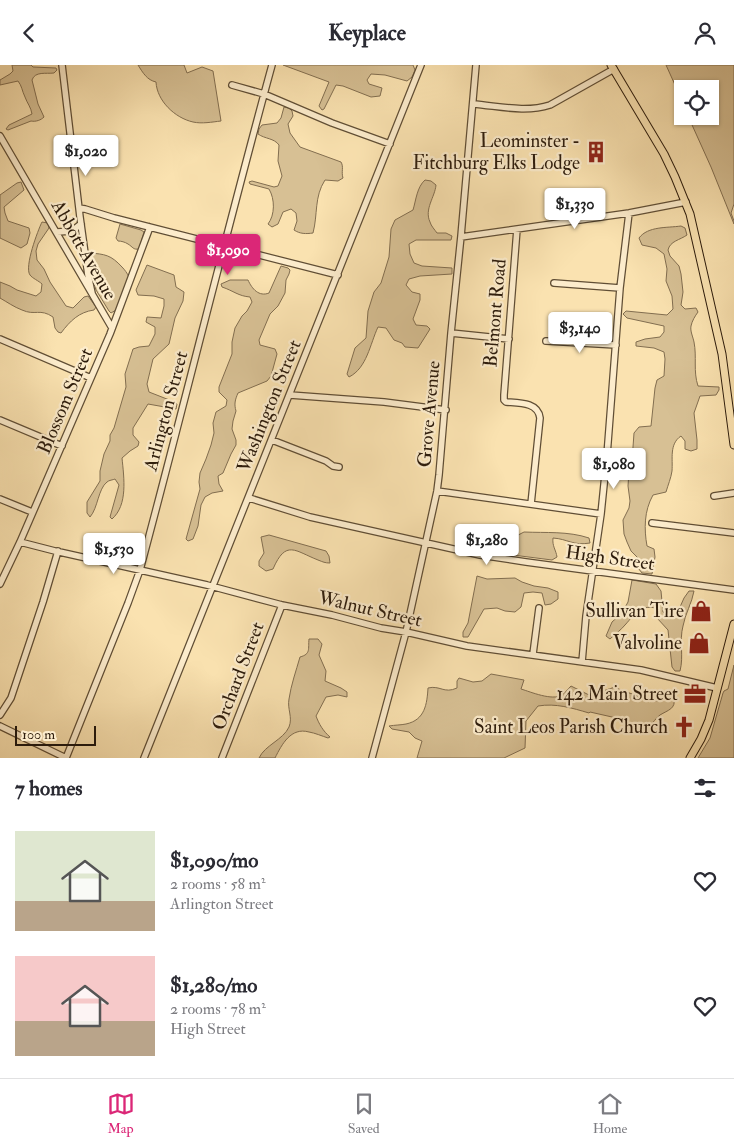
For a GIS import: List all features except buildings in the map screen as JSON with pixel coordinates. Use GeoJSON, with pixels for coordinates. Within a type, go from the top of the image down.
{"type":"FeatureCollection","features":[{"type":"Feature","properties":{"kind":"main road"},"geometry":{"type":"LineString","coordinates":[[612,67],[664,154],[686,202],[722,354],[734,445]]}},
{"type":"Feature","properties":{"kind":"main road"},"geometry":{"type":"LineString","coordinates":[[690,758],[705,731],[734,627]]}},
{"type":"Feature","properties":{"kind":"street"},"geometry":{"type":"LineString","coordinates":[[62,65],[81,224],[92,293]]}},
{"type":"Feature","properties":{"kind":"street","name":"Arlington Street"},"geometry":{"type":"LineString","coordinates":[[66,758],[140,570],[272,65]]}},
{"type":"Feature","properties":{"kind":"street","name":"Washington Street"},"geometry":{"type":"LineString","coordinates":[[144,758],[421,65]]}},
{"type":"Feature","properties":{"kind":"street","name":"Grove Avenue"},"geometry":{"type":"LineString","coordinates":[[372,758],[406,631],[441,467],[451,333],[476,65]]}},
{"type":"Feature","properties":{"kind":"street"},"geometry":{"type":"LineString","coordinates":[[473,104],[526,109],[544,107],[612,67]]}},
{"type":"Feature","properties":{"kind":"street"},"geometry":{"type":"LineString","coordinates":[[232,85],[264,94],[332,123],[390,144]]}},
{"type":"Feature","properties":{"kind":"street","name":"Abbott Avenue"},"geometry":{"type":"LineString","coordinates":[[0,136],[112,328]]}},
{"type":"Feature","properties":{"kind":"street"},"geometry":{"type":"LineString","coordinates":[[461,237],[629,213],[686,202]]}},
{"type":"Feature","properties":{"kind":"street"},"geometry":{"type":"LineString","coordinates":[[79,208],[338,275]]}},
{"type":"Feature","properties":{"kind":"street"},"geometry":{"type":"LineString","coordinates":[[582,662],[586,617],[608,455],[620,288],[629,213]]}},
{"type":"Feature","properties":{"kind":"street"},"geometry":{"type":"LineString","coordinates":[[57,233],[72,231],[81,224]]}},
{"type":"Feature","properties":{"kind":"street","name":"Blossom Street"},"geometry":{"type":"LineString","coordinates":[[0,585],[112,328],[150,227]]}},
{"type":"Feature","properties":{"kind":"street","name":"Belmont Road"},"geometry":{"type":"LineString","coordinates":[[517,229],[504,400],[506,402],[532,405],[539,412],[540,418],[531,504]]}},
{"type":"Feature","properties":{"kind":"street"},"geometry":{"type":"LineString","coordinates":[[554,283],[620,288]]}},
{"type":"Feature","properties":{"kind":"street"},"geometry":{"type":"LineString","coordinates":[[451,333],[509,339]]}},
{"type":"Feature","properties":{"kind":"street"},"geometry":{"type":"LineString","coordinates":[[0,339],[91,378]]}},
{"type":"Feature","properties":{"kind":"street"},"geometry":{"type":"LineString","coordinates":[[546,341],[616,345]]}},
{"type":"Feature","properties":{"kind":"street"},"geometry":{"type":"LineString","coordinates":[[290,395],[384,402],[446,410]]}},
{"type":"Feature","properties":{"kind":"street"},"geometry":{"type":"LineString","coordinates":[[0,420],[62,446]]}},
{"type":"Feature","properties":{"kind":"street"},"geometry":{"type":"LineString","coordinates":[[272,440],[339,467]]}},
{"type":"Feature","properties":{"kind":"street"},"geometry":{"type":"LineString","coordinates":[[437,491],[601,514]]}},
{"type":"Feature","properties":{"kind":"street"},"geometry":{"type":"LineString","coordinates":[[714,496],[734,493]]}},
{"type":"Feature","properties":{"kind":"street","name":"High Street"},"geometry":{"type":"LineString","coordinates":[[248,498],[310,517],[480,555],[734,590]]}},
{"type":"Feature","properties":{"kind":"street"},"geometry":{"type":"LineString","coordinates":[[0,499],[32,512]]}},
{"type":"Feature","properties":{"kind":"street"},"geometry":{"type":"LineString","coordinates":[[652,523],[734,533]]}},
{"type":"Feature","properties":{"kind":"street","name":"Walnut Street"},"geometry":{"type":"LineString","coordinates":[[20,542],[380,628],[406,631],[467,646],[641,669],[717,688]]}},
{"type":"Feature","properties":{"kind":"street"},"geometry":{"type":"LineString","coordinates":[[0,715],[11,699],[58,551]]}},
{"type":"Feature","properties":{"kind":"street","name":"Orchard Street"},"geometry":{"type":"LineString","coordinates":[[222,758],[282,605]]}},
{"type":"Feature","properties":{"kind":"street"},"geometry":{"type":"LineString","coordinates":[[533,654],[539,608]]}},
{"type":"Feature","properties":{"kind":"street"},"geometry":{"type":"LineString","coordinates":[[0,726],[66,758]]}},
{"type":"Feature","properties":{"kind":"shaded area"},"geometry":{"type":"Polygon","coordinates":[[[12,65],[31,65],[33,67],[56,68],[57,70],[54,73],[38,74],[32,80],[38,104],[44,117],[38,121],[31,121],[8,130],[6,129],[9,125],[32,114],[18,81],[0,85],[0,80],[13,71],[12,65]]]}},
{"type":"Feature","properties":{"kind":"shaded area"},"geometry":{"type":"Polygon","coordinates":[[[138,65],[184,65],[187,73],[202,67],[213,71],[221,121],[196,123],[174,113],[163,102],[156,82],[148,78],[138,65]]]}},
{"type":"Feature","properties":{"kind":"shaded area"},"geometry":{"type":"Polygon","coordinates":[[[283,65],[413,65],[415,70],[412,77],[407,81],[385,75],[371,74],[367,80],[369,84],[382,88],[380,96],[371,97],[336,85],[322,110],[319,106],[329,82],[283,65]]]}},
{"type":"Feature","properties":{"kind":"shaded area"},"geometry":{"type":"Polygon","coordinates":[[[666,65],[734,65],[734,204],[731,213],[734,224],[692,125],[719,125],[719,80],[674,80],[674,83],[666,65]]]}},
{"type":"Feature","properties":{"kind":"shaded area"},"geometry":{"type":"Polygon","coordinates":[[[284,107],[292,111],[293,116],[288,124],[290,133],[300,147],[342,164],[343,178],[338,181],[325,180],[319,193],[313,233],[303,233],[294,230],[297,221],[296,213],[291,209],[283,212],[278,224],[272,227],[268,224],[273,212],[271,193],[269,189],[250,184],[249,182],[252,181],[274,187],[278,186],[282,176],[278,161],[279,145],[275,141],[258,134],[262,125],[277,123],[281,118],[284,107]]]}},
{"type":"Feature","properties":{"kind":"shaded area"},"geometry":{"type":"Polygon","coordinates":[[[425,180],[431,181],[436,185],[428,217],[437,233],[446,233],[452,236],[451,240],[416,240],[409,244],[410,254],[414,263],[422,266],[452,268],[452,274],[420,276],[409,279],[406,285],[412,292],[420,294],[420,300],[413,319],[416,325],[427,326],[430,329],[418,348],[405,347],[402,343],[394,340],[386,328],[378,327],[364,362],[349,377],[347,374],[355,348],[366,338],[368,311],[374,292],[381,283],[389,257],[391,229],[395,220],[413,210],[418,190],[425,180]]]}},
{"type":"Feature","properties":{"kind":"shaded area"},"geometry":{"type":"Polygon","coordinates":[[[21,182],[24,190],[4,207],[8,221],[29,228],[30,233],[27,244],[21,248],[0,238],[0,195],[21,182]]]}},
{"type":"Feature","properties":{"kind":"shaded area"},"geometry":{"type":"Polygon","coordinates":[[[42,222],[48,223],[49,228],[38,244],[36,251],[37,260],[50,282],[66,306],[73,308],[84,297],[88,296],[96,307],[94,310],[75,318],[61,333],[55,328],[53,317],[48,314],[27,312],[0,298],[0,282],[36,296],[41,292],[42,284],[30,275],[29,264],[32,248],[42,222]]]}},
{"type":"Feature","properties":{"kind":"shaded area"},"geometry":{"type":"Polygon","coordinates":[[[120,224],[144,232],[139,249],[134,249],[122,241],[118,241],[116,238],[120,224]]]}},
{"type":"Feature","properties":{"kind":"shaded area"},"geometry":{"type":"Polygon","coordinates":[[[681,226],[685,228],[687,235],[673,243],[668,250],[670,256],[679,266],[681,274],[683,292],[681,305],[685,309],[696,308],[698,312],[691,328],[695,348],[695,369],[698,386],[719,387],[719,390],[716,395],[700,396],[694,413],[697,449],[691,451],[685,449],[685,441],[681,436],[677,439],[673,447],[672,471],[666,492],[653,495],[650,501],[646,514],[645,533],[647,546],[654,549],[655,557],[652,574],[642,573],[638,568],[638,558],[631,551],[624,534],[623,520],[630,501],[628,486],[634,433],[639,427],[651,426],[657,380],[664,376],[664,352],[654,348],[636,346],[636,342],[660,337],[664,332],[664,326],[627,318],[623,314],[626,311],[667,315],[673,309],[672,296],[666,281],[667,269],[664,254],[656,248],[642,245],[639,238],[647,231],[653,229],[681,226]]]}},
{"type":"Feature","properties":{"kind":"shaded area"},"geometry":{"type":"Polygon","coordinates":[[[89,253],[111,258],[123,268],[129,277],[116,310],[111,313],[96,290],[89,253]]]}},
{"type":"Feature","properties":{"kind":"shaded area"},"geometry":{"type":"Polygon","coordinates":[[[147,265],[174,275],[176,287],[184,292],[183,301],[175,318],[169,344],[153,359],[147,384],[149,392],[177,404],[176,409],[148,404],[133,428],[133,435],[139,442],[138,446],[122,458],[124,491],[121,506],[112,519],[110,517],[119,485],[115,479],[108,481],[104,485],[90,517],[87,513],[87,502],[100,481],[104,454],[110,441],[110,435],[114,428],[126,387],[125,374],[133,349],[149,346],[155,334],[155,327],[146,322],[147,317],[161,318],[164,306],[164,299],[138,295],[136,290],[147,265]]]}},
{"type":"Feature","properties":{"kind":"shaded area"},"geometry":{"type":"Polygon","coordinates":[[[281,266],[290,270],[286,280],[285,293],[278,306],[270,314],[259,340],[260,345],[275,349],[277,354],[271,376],[267,381],[238,393],[232,429],[236,445],[223,473],[218,476],[219,484],[223,491],[212,493],[205,497],[201,505],[198,526],[193,539],[188,541],[186,539],[200,489],[200,473],[211,445],[216,412],[226,406],[227,400],[219,392],[219,387],[232,354],[235,328],[252,302],[250,297],[222,287],[221,284],[230,280],[248,280],[259,293],[269,293],[281,266]]]}},
{"type":"Feature","properties":{"kind":"shaded area"},"geometry":{"type":"Polygon","coordinates":[[[524,532],[573,534],[589,538],[590,543],[579,544],[553,538],[557,557],[552,560],[505,554],[494,550],[493,548],[524,532]]]}},
{"type":"Feature","properties":{"kind":"shaded area"},"geometry":{"type":"Polygon","coordinates":[[[269,535],[326,551],[330,563],[292,550],[282,554],[273,569],[266,571],[259,566],[259,561],[264,553],[261,537],[269,535]]]}},
{"type":"Feature","properties":{"kind":"shaded area"},"geometry":{"type":"Polygon","coordinates":[[[477,576],[487,579],[515,578],[534,586],[558,592],[558,599],[551,604],[545,605],[542,593],[524,593],[521,607],[515,612],[497,608],[484,609],[468,637],[463,637],[463,632],[468,623],[477,576]]]}},
{"type":"Feature","properties":{"kind":"shaded area"},"geometry":{"type":"Polygon","coordinates":[[[632,580],[656,584],[661,591],[663,612],[668,616],[676,616],[689,591],[694,591],[682,632],[680,671],[675,671],[672,667],[668,630],[657,618],[656,608],[642,609],[610,639],[606,636],[612,622],[622,613],[628,602],[632,580]]]}},
{"type":"Feature","properties":{"kind":"shaded area"},"geometry":{"type":"Polygon","coordinates":[[[309,639],[318,639],[322,644],[319,655],[326,671],[325,681],[347,692],[347,697],[338,695],[326,697],[316,716],[330,737],[303,731],[297,732],[284,742],[275,758],[259,758],[265,749],[283,736],[289,727],[291,689],[300,657],[308,651],[309,639]]]}},
{"type":"Feature","properties":{"kind":"shaded area"},"geometry":{"type":"Polygon","coordinates":[[[734,665],[734,758],[698,758],[710,738],[723,693],[728,689],[734,665]]]}},
{"type":"Feature","properties":{"kind":"shaded area"},"geometry":{"type":"Polygon","coordinates":[[[491,674],[524,680],[521,689],[547,697],[558,697],[571,686],[599,700],[602,698],[603,691],[615,687],[655,701],[661,701],[670,696],[674,698],[674,705],[671,709],[660,715],[648,731],[644,732],[612,717],[564,706],[538,706],[526,721],[525,748],[504,758],[417,758],[422,741],[415,738],[409,732],[392,729],[389,726],[406,724],[417,719],[424,711],[428,688],[453,690],[457,688],[459,678],[473,682],[482,681],[491,674]]]}},
{"type":"Feature","properties":{"kind":"place","name":"Leominster - Fitchburg Elks Lodge"},"geometry":{"type":"Point","coordinates":[596,152]}},
{"type":"Feature","properties":{"kind":"place","name":"Sullivan Tire"},"geometry":{"type":"Point","coordinates":[701,611]}},
{"type":"Feature","properties":{"kind":"place","name":"Valvoline"},"geometry":{"type":"Point","coordinates":[699,643]}},
{"type":"Feature","properties":{"kind":"place","name":"142 Main Street"},"geometry":{"type":"Point","coordinates":[695,694]}},
{"type":"Feature","properties":{"kind":"place","name":"Saint Leos Parish Church"},"geometry":{"type":"Point","coordinates":[684,727]}}]}
